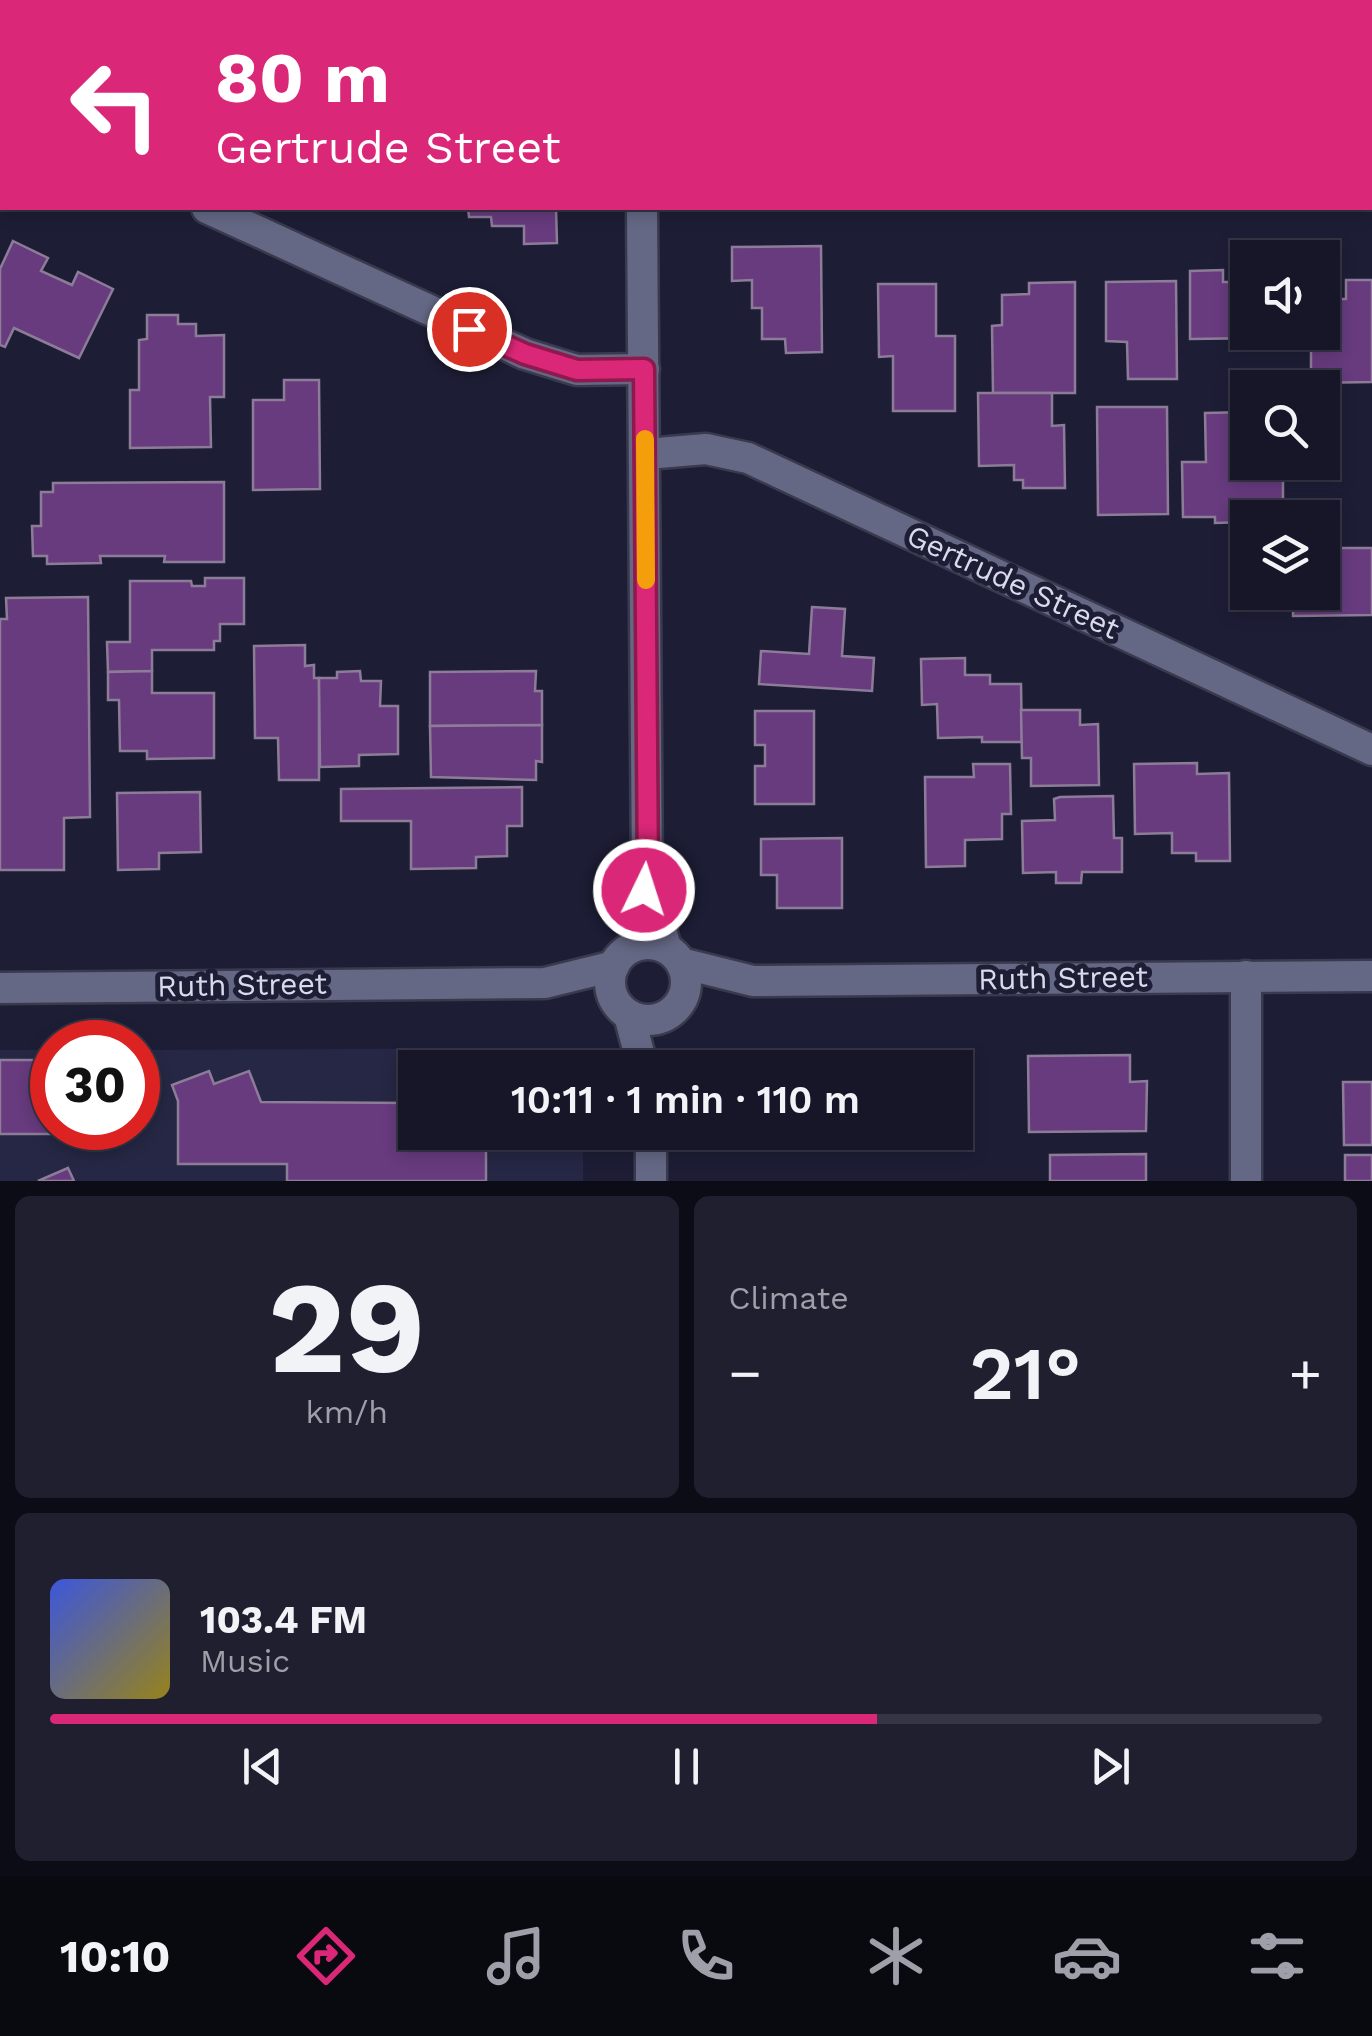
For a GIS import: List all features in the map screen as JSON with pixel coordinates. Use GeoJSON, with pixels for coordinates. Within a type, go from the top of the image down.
{"type":"FeatureCollection","features":[{"type":"Feature","properties":{"kind":"street"},"geometry":{"type":"LineString","coordinates":[[211,210],[525,354],[577,370],[644,369]]}},
{"type":"Feature","properties":{"kind":"street"},"geometry":{"type":"LineString","coordinates":[[642,210],[648,877],[674,956],[686,975],[661,1050]]}},
{"type":"Feature","properties":{"kind":"street","name":"Gertrude Street"},"geometry":{"type":"LineString","coordinates":[[646,454],[706,449],[748,458],[1372,750]]}},
{"type":"Feature","properties":{"kind":"street"},"geometry":{"type":"LineString","coordinates":[[637,1050],[622,1007],[610,989],[648,877]]}},
{"type":"Feature","properties":{"kind":"street"},"geometry":{"type":"LineString","coordinates":[[622,957],[641,945],[674,956]]}},
{"type":"Feature","properties":{"kind":"street","name":"Ruth Street"},"geometry":{"type":"LineString","coordinates":[[674,956],[753,980],[1372,976]]}},
{"type":"Feature","properties":{"kind":"street","name":"Ruth Street"},"geometry":{"type":"LineString","coordinates":[[545,983],[622,957]]}},
{"type":"Feature","properties":{"kind":"street"},"geometry":{"type":"LineString","coordinates":[[1246,976],[1246,1181]]}},
{"type":"Feature","properties":{"kind":"street","name":"Ruth Street"},"geometry":{"type":"LineString","coordinates":[[674,1008],[753,980]]}},
{"type":"Feature","properties":{"kind":"street","name":"Ruth Street"},"geometry":{"type":"LineString","coordinates":[[0,988],[545,983],[622,1007]]}},
{"type":"Feature","properties":{"kind":"street"},"geometry":{"type":"LineString","coordinates":[[622,1007],[641,1020],[674,1008]]}},
{"type":"Feature","properties":{"kind":"street"},"geometry":{"type":"LineString","coordinates":[[650,1150],[651,1181]]}},
{"type":"Feature","properties":{"kind":"shaded area"},"geometry":{"type":"Polygon","coordinates":[[[583,1048],[398,1050],[398,1150],[583,1150],[583,1181],[0,1181],[0,1050],[30,1050],[30,1150],[160,1150],[160,1050],[583,1048]]]}},
{"type":"Feature","properties":{"kind":"building"},"geometry":{"type":"Polygon","coordinates":[[[468,210],[556,210],[557,243],[524,244],[524,226],[492,226],[491,217],[469,217],[468,210]]]}},
{"type":"Feature","properties":{"kind":"building"},"geometry":{"type":"Polygon","coordinates":[[[13,241],[48,258],[41,271],[72,285],[78,272],[113,289],[79,358],[14,328],[5,347],[0,345],[0,269],[13,241]]]}},
{"type":"Feature","properties":{"kind":"building"},"geometry":{"type":"Polygon","coordinates":[[[821,246],[822,352],[786,353],[785,339],[762,339],[762,308],[752,308],[752,280],[732,281],[732,247],[821,246]]]}},
{"type":"Feature","properties":{"kind":"building"},"geometry":{"type":"Polygon","coordinates":[[[1223,270],[1223,282],[1230,282],[1230,338],[1190,339],[1190,271],[1223,270]]]}},
{"type":"Feature","properties":{"kind":"building"},"geometry":{"type":"Polygon","coordinates":[[[1346,280],[1372,280],[1372,382],[1340,383],[1340,370],[1311,370],[1311,350],[1340,350],[1340,299],[1346,299],[1346,280]]]}},
{"type":"Feature","properties":{"kind":"building"},"geometry":{"type":"Polygon","coordinates":[[[1176,281],[1177,379],[1128,379],[1127,342],[1106,341],[1106,282],[1176,281]]]}},
{"type":"Feature","properties":{"kind":"building"},"geometry":{"type":"Polygon","coordinates":[[[1075,282],[1075,393],[993,393],[992,326],[1002,325],[1002,295],[1029,294],[1029,283],[1075,282]]]}},
{"type":"Feature","properties":{"kind":"building"},"geometry":{"type":"Polygon","coordinates":[[[878,284],[936,284],[936,336],[955,336],[955,411],[893,411],[893,356],[879,357],[878,284]]]}},
{"type":"Feature","properties":{"kind":"building"},"geometry":{"type":"Polygon","coordinates":[[[147,315],[178,315],[178,324],[196,324],[196,336],[224,335],[224,397],[210,397],[211,447],[130,448],[130,390],[139,390],[139,340],[147,339],[147,315]]]}},
{"type":"Feature","properties":{"kind":"building"},"geometry":{"type":"Polygon","coordinates":[[[284,380],[319,380],[320,489],[253,490],[253,400],[284,400],[284,380]]]}},
{"type":"Feature","properties":{"kind":"building"},"geometry":{"type":"Polygon","coordinates":[[[978,393],[1052,393],[1052,426],[1064,425],[1065,488],[1023,488],[1023,480],[1014,480],[1014,465],[979,466],[978,393]]]}},
{"type":"Feature","properties":{"kind":"building"},"geometry":{"type":"Polygon","coordinates":[[[1097,407],[1167,407],[1168,514],[1098,515],[1097,407]]]}},
{"type":"Feature","properties":{"kind":"building"},"geometry":{"type":"Polygon","coordinates":[[[1230,412],[1230,480],[1283,480],[1283,500],[1230,500],[1230,523],[1215,523],[1215,517],[1183,517],[1182,462],[1206,462],[1205,413],[1230,412]]]}},
{"type":"Feature","properties":{"kind":"building"},"geometry":{"type":"Polygon","coordinates":[[[224,482],[224,562],[164,562],[165,556],[100,556],[101,563],[47,564],[47,556],[33,556],[32,526],[41,526],[41,492],[53,492],[53,483],[224,482]]]}},
{"type":"Feature","properties":{"kind":"building"},"geometry":{"type":"Polygon","coordinates":[[[1340,548],[1372,548],[1372,615],[1293,616],[1293,610],[1340,610],[1340,548]]]}},
{"type":"Feature","properties":{"kind":"building"},"geometry":{"type":"Polygon","coordinates":[[[205,578],[244,578],[244,624],[220,624],[220,641],[214,641],[214,650],[152,650],[152,671],[108,672],[107,642],[130,642],[130,581],[191,581],[192,586],[205,586],[205,578]]]}},
{"type":"Feature","properties":{"kind":"building"},"geometry":{"type":"Polygon","coordinates":[[[88,597],[90,817],[64,818],[64,870],[0,870],[0,619],[7,619],[6,598],[88,597]]]}},
{"type":"Feature","properties":{"kind":"building"},"geometry":{"type":"Polygon","coordinates":[[[812,607],[845,609],[842,656],[874,658],[872,691],[759,684],[761,651],[809,654],[812,607]]]}},
{"type":"Feature","properties":{"kind":"building"},"geometry":{"type":"Polygon","coordinates":[[[305,645],[305,666],[314,665],[314,678],[319,678],[319,780],[279,780],[278,738],[255,738],[254,646],[305,645]]]}},
{"type":"Feature","properties":{"kind":"building"},"geometry":{"type":"Polygon","coordinates":[[[965,658],[965,675],[990,675],[990,684],[1021,684],[1022,742],[982,742],[982,737],[938,738],[937,704],[922,705],[921,659],[965,658]]]}},
{"type":"Feature","properties":{"kind":"building"},"geometry":{"type":"Polygon","coordinates":[[[152,671],[152,693],[214,693],[214,758],[147,759],[147,751],[120,751],[119,700],[108,700],[108,672],[152,671]]]}},
{"type":"Feature","properties":{"kind":"building"},"geometry":{"type":"Polygon","coordinates":[[[360,671],[361,681],[381,681],[380,706],[398,706],[398,754],[359,755],[359,766],[320,767],[319,678],[337,678],[337,672],[360,671]]]}},
{"type":"Feature","properties":{"kind":"building"},"geometry":{"type":"Polygon","coordinates":[[[536,671],[535,691],[542,691],[542,725],[430,726],[430,672],[536,671]]]}},
{"type":"Feature","properties":{"kind":"building"},"geometry":{"type":"Polygon","coordinates":[[[1021,710],[1080,710],[1080,725],[1098,724],[1099,785],[1031,786],[1031,758],[1022,758],[1021,710]]]}},
{"type":"Feature","properties":{"kind":"building"},"geometry":{"type":"Polygon","coordinates":[[[755,711],[814,711],[814,804],[755,804],[755,766],[765,766],[765,745],[755,745],[755,711]]]}},
{"type":"Feature","properties":{"kind":"building"},"geometry":{"type":"Polygon","coordinates":[[[542,725],[542,762],[536,761],[536,780],[431,777],[430,726],[542,725]]]}},
{"type":"Feature","properties":{"kind":"building"},"geometry":{"type":"Polygon","coordinates":[[[1197,763],[1197,774],[1229,773],[1230,861],[1196,861],[1196,853],[1172,853],[1172,833],[1135,834],[1134,764],[1197,763]]]}},
{"type":"Feature","properties":{"kind":"building"},"geometry":{"type":"Polygon","coordinates":[[[973,764],[1010,764],[1011,814],[1002,814],[1002,839],[965,840],[965,866],[926,867],[925,777],[974,777],[973,764]]]}},
{"type":"Feature","properties":{"kind":"building"},"geometry":{"type":"Polygon","coordinates":[[[522,787],[522,826],[507,826],[507,856],[476,857],[476,868],[411,869],[411,821],[341,821],[341,789],[522,787]]]}},
{"type":"Feature","properties":{"kind":"building"},"geometry":{"type":"Polygon","coordinates":[[[200,792],[201,852],[159,853],[159,869],[118,870],[117,793],[200,792]]]}},
{"type":"Feature","properties":{"kind":"building"},"geometry":{"type":"Polygon","coordinates":[[[1113,796],[1114,838],[1122,838],[1122,872],[1082,872],[1081,883],[1056,883],[1056,872],[1023,873],[1022,821],[1055,820],[1054,799],[1060,797],[1113,796]]]}},
{"type":"Feature","properties":{"kind":"building"},"geometry":{"type":"Polygon","coordinates":[[[842,838],[842,908],[777,908],[777,875],[761,875],[761,839],[842,838]]]}},
{"type":"Feature","properties":{"kind":"building"},"geometry":{"type":"Polygon","coordinates":[[[1130,1055],[1130,1082],[1147,1081],[1146,1131],[1029,1132],[1028,1056],[1130,1055]]]}},
{"type":"Feature","properties":{"kind":"building"},"geometry":{"type":"Polygon","coordinates":[[[0,1060],[30,1060],[30,1134],[0,1134],[0,1060]]]}},
{"type":"Feature","properties":{"kind":"building"},"geometry":{"type":"Polygon","coordinates":[[[209,1071],[214,1084],[249,1071],[261,1102],[398,1103],[398,1150],[486,1150],[486,1181],[287,1181],[287,1164],[178,1164],[178,1101],[172,1085],[209,1071]]]}},
{"type":"Feature","properties":{"kind":"building"},"geometry":{"type":"Polygon","coordinates":[[[1343,1082],[1372,1082],[1372,1145],[1344,1145],[1343,1082]]]}},
{"type":"Feature","properties":{"kind":"building"},"geometry":{"type":"Polygon","coordinates":[[[1146,1154],[1146,1181],[1050,1181],[1050,1155],[1146,1154]]]}},
{"type":"Feature","properties":{"kind":"building"},"geometry":{"type":"Polygon","coordinates":[[[1345,1155],[1372,1155],[1372,1181],[1345,1181],[1345,1155]]]}},
{"type":"Feature","properties":{"kind":"building"},"geometry":{"type":"Polygon","coordinates":[[[68,1168],[74,1181],[38,1181],[68,1168]]]}},
{"type":"Feature","properties":{"kind":"slow traffic"},"geometry":{"type":"LineString","coordinates":[[645,439],[646,580]]}},
{"type":"Feature","properties":{"kind":"route"},"geometry":{"type":"LineString","coordinates":[[469,329],[525,354],[577,370],[644,369],[648,877],[644,890]]}}]}
